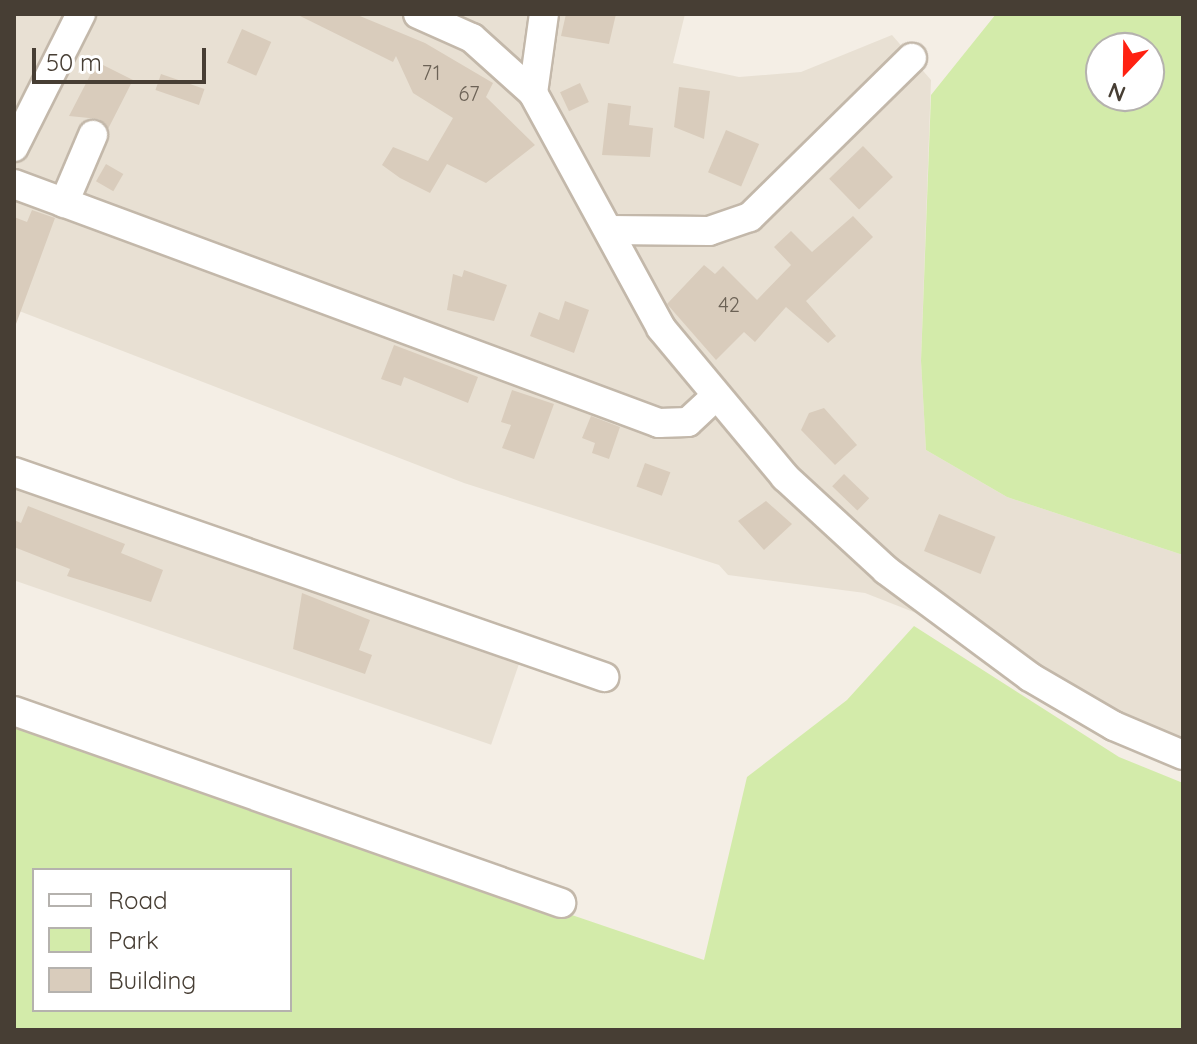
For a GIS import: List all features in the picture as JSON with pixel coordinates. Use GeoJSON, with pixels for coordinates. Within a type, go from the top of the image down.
{"type":"FeatureCollection","features":[{"type":"Feature","properties":{"kind":"street"},"geometry":{"type":"LineString","coordinates":[[14,147],[81,14]]}},
{"type":"Feature","properties":{"kind":"street"},"geometry":{"type":"LineString","coordinates":[[418,14],[472,38],[533,93],[661,328],[714,398],[886,570],[1030,677],[1114,726],[1183,755]]}},
{"type":"Feature","properties":{"kind":"street"},"geometry":{"type":"LineString","coordinates":[[533,93],[544,14]]}},
{"type":"Feature","properties":{"kind":"street"},"geometry":{"type":"LineString","coordinates":[[610,230],[709,231],[750,217],[912,58]]}},
{"type":"Feature","properties":{"kind":"street"},"geometry":{"type":"LineString","coordinates":[[64,203],[93,135]]}},
{"type":"Feature","properties":{"kind":"street"},"geometry":{"type":"LineString","coordinates":[[14,184],[659,423],[688,422],[714,398]]}},
{"type":"Feature","properties":{"kind":"street"},"geometry":{"type":"LineString","coordinates":[[14,472],[604,677]]}},
{"type":"Feature","properties":{"kind":"street"},"geometry":{"type":"LineString","coordinates":[[14,711],[561,903]]}},
{"type":"Feature","properties":{"kind":"shaded area"},"geometry":{"type":"Polygon","coordinates":[[[14,14],[685,14],[673,63],[739,77],[801,72],[892,35],[931,80],[921,361],[926,450],[1007,497],[1183,555],[1183,766],[1100,728],[916,613],[865,593],[728,575],[719,565],[464,483],[14,309],[14,14]]]}},
{"type":"Feature","properties":{"kind":"shaded area"},"geometry":{"type":"Polygon","coordinates":[[[14,481],[522,656],[491,745],[14,580],[14,481]]]}},
{"type":"Feature","properties":{"kind":"green space"},"geometry":{"type":"Polygon","coordinates":[[[996,14],[1183,14],[1183,555],[1007,497],[926,450],[921,361],[931,95],[996,14]]]}},
{"type":"Feature","properties":{"kind":"green space"},"geometry":{"type":"Polygon","coordinates":[[[914,626],[1119,757],[1183,783],[1183,1030],[14,1030],[14,725],[704,960],[747,777],[847,700],[914,626]]]}},
{"type":"Feature","properties":{"kind":"building"},"geometry":{"type":"Polygon","coordinates":[[[296,14],[355,14],[425,43],[493,83],[486,97],[535,145],[486,183],[447,164],[430,193],[400,178],[382,165],[393,147],[428,161],[453,118],[413,93],[396,56],[393,62],[296,14]]]}},
{"type":"Feature","properties":{"kind":"building"},"geometry":{"type":"Polygon","coordinates":[[[566,14],[616,14],[609,44],[561,36],[566,14]]]}},
{"type":"Feature","properties":{"kind":"building"},"geometry":{"type":"Polygon","coordinates":[[[242,29],[271,42],[256,76],[227,63],[242,29]]]}},
{"type":"Feature","properties":{"kind":"building"},"geometry":{"type":"Polygon","coordinates":[[[97,62],[133,80],[108,129],[99,119],[69,116],[97,62]]]}},
{"type":"Feature","properties":{"kind":"building"},"geometry":{"type":"Polygon","coordinates":[[[161,74],[204,89],[199,105],[155,90],[161,74]]]}},
{"type":"Feature","properties":{"kind":"building"},"geometry":{"type":"Polygon","coordinates":[[[580,83],[589,102],[569,111],[560,92],[580,83]]]}},
{"type":"Feature","properties":{"kind":"building"},"geometry":{"type":"Polygon","coordinates":[[[679,87],[710,91],[704,139],[674,127],[679,87]]]}},
{"type":"Feature","properties":{"kind":"building"},"geometry":{"type":"Polygon","coordinates":[[[608,103],[631,106],[629,125],[653,128],[650,157],[602,155],[608,103]]]}},
{"type":"Feature","properties":{"kind":"building"},"geometry":{"type":"Polygon","coordinates":[[[726,130],[759,144],[741,186],[708,172],[726,130]]]}},
{"type":"Feature","properties":{"kind":"building"},"geometry":{"type":"Polygon","coordinates":[[[863,146],[893,177],[859,210],[829,179],[863,146]]]}},
{"type":"Feature","properties":{"kind":"building"},"geometry":{"type":"Polygon","coordinates":[[[106,164],[123,174],[113,191],[96,181],[106,164]]]}},
{"type":"Feature","properties":{"kind":"building"},"geometry":{"type":"Polygon","coordinates":[[[32,210],[55,218],[16,324],[14,217],[27,222],[32,210]]]}},
{"type":"Feature","properties":{"kind":"building"},"geometry":{"type":"Polygon","coordinates":[[[853,216],[873,237],[806,301],[836,336],[828,343],[786,307],[755,342],[744,332],[716,360],[667,304],[704,265],[715,274],[723,266],[757,300],[791,265],[774,247],[791,231],[812,252],[853,216]]]}},
{"type":"Feature","properties":{"kind":"building"},"geometry":{"type":"Polygon","coordinates":[[[464,270],[507,285],[494,321],[447,310],[453,274],[462,277],[464,270]]]}},
{"type":"Feature","properties":{"kind":"building"},"geometry":{"type":"Polygon","coordinates":[[[565,301],[589,310],[574,353],[530,336],[539,312],[559,320],[565,301]]]}},
{"type":"Feature","properties":{"kind":"building"},"geometry":{"type":"Polygon","coordinates":[[[394,345],[478,377],[468,403],[404,377],[401,386],[381,379],[394,345]]]}},
{"type":"Feature","properties":{"kind":"building"},"geometry":{"type":"Polygon","coordinates":[[[512,390],[554,404],[534,459],[502,448],[511,425],[501,422],[512,390]]]}},
{"type":"Feature","properties":{"kind":"building"},"geometry":{"type":"Polygon","coordinates":[[[824,408],[857,445],[835,465],[801,430],[809,413],[824,408]]]}},
{"type":"Feature","properties":{"kind":"building"},"geometry":{"type":"Polygon","coordinates":[[[591,416],[620,427],[609,459],[592,453],[595,443],[582,438],[591,416]]]}},
{"type":"Feature","properties":{"kind":"building"},"geometry":{"type":"Polygon","coordinates":[[[645,463],[670,472],[662,496],[636,486],[645,463]]]}},
{"type":"Feature","properties":{"kind":"building"},"geometry":{"type":"Polygon","coordinates":[[[844,474],[869,498],[857,511],[832,486],[844,474]]]}},
{"type":"Feature","properties":{"kind":"building"},"geometry":{"type":"Polygon","coordinates":[[[766,501],[792,524],[764,550],[738,521],[766,501]]]}},
{"type":"Feature","properties":{"kind":"building"},"geometry":{"type":"Polygon","coordinates":[[[28,506],[125,544],[121,553],[163,570],[151,602],[67,576],[70,569],[14,547],[14,520],[21,523],[28,506]]]}},
{"type":"Feature","properties":{"kind":"building"},"geometry":{"type":"Polygon","coordinates":[[[939,514],[996,537],[981,574],[924,551],[939,514]]]}},
{"type":"Feature","properties":{"kind":"building"},"geometry":{"type":"Polygon","coordinates":[[[302,593],[370,620],[359,650],[372,655],[365,674],[293,649],[302,593]]]}}]}
